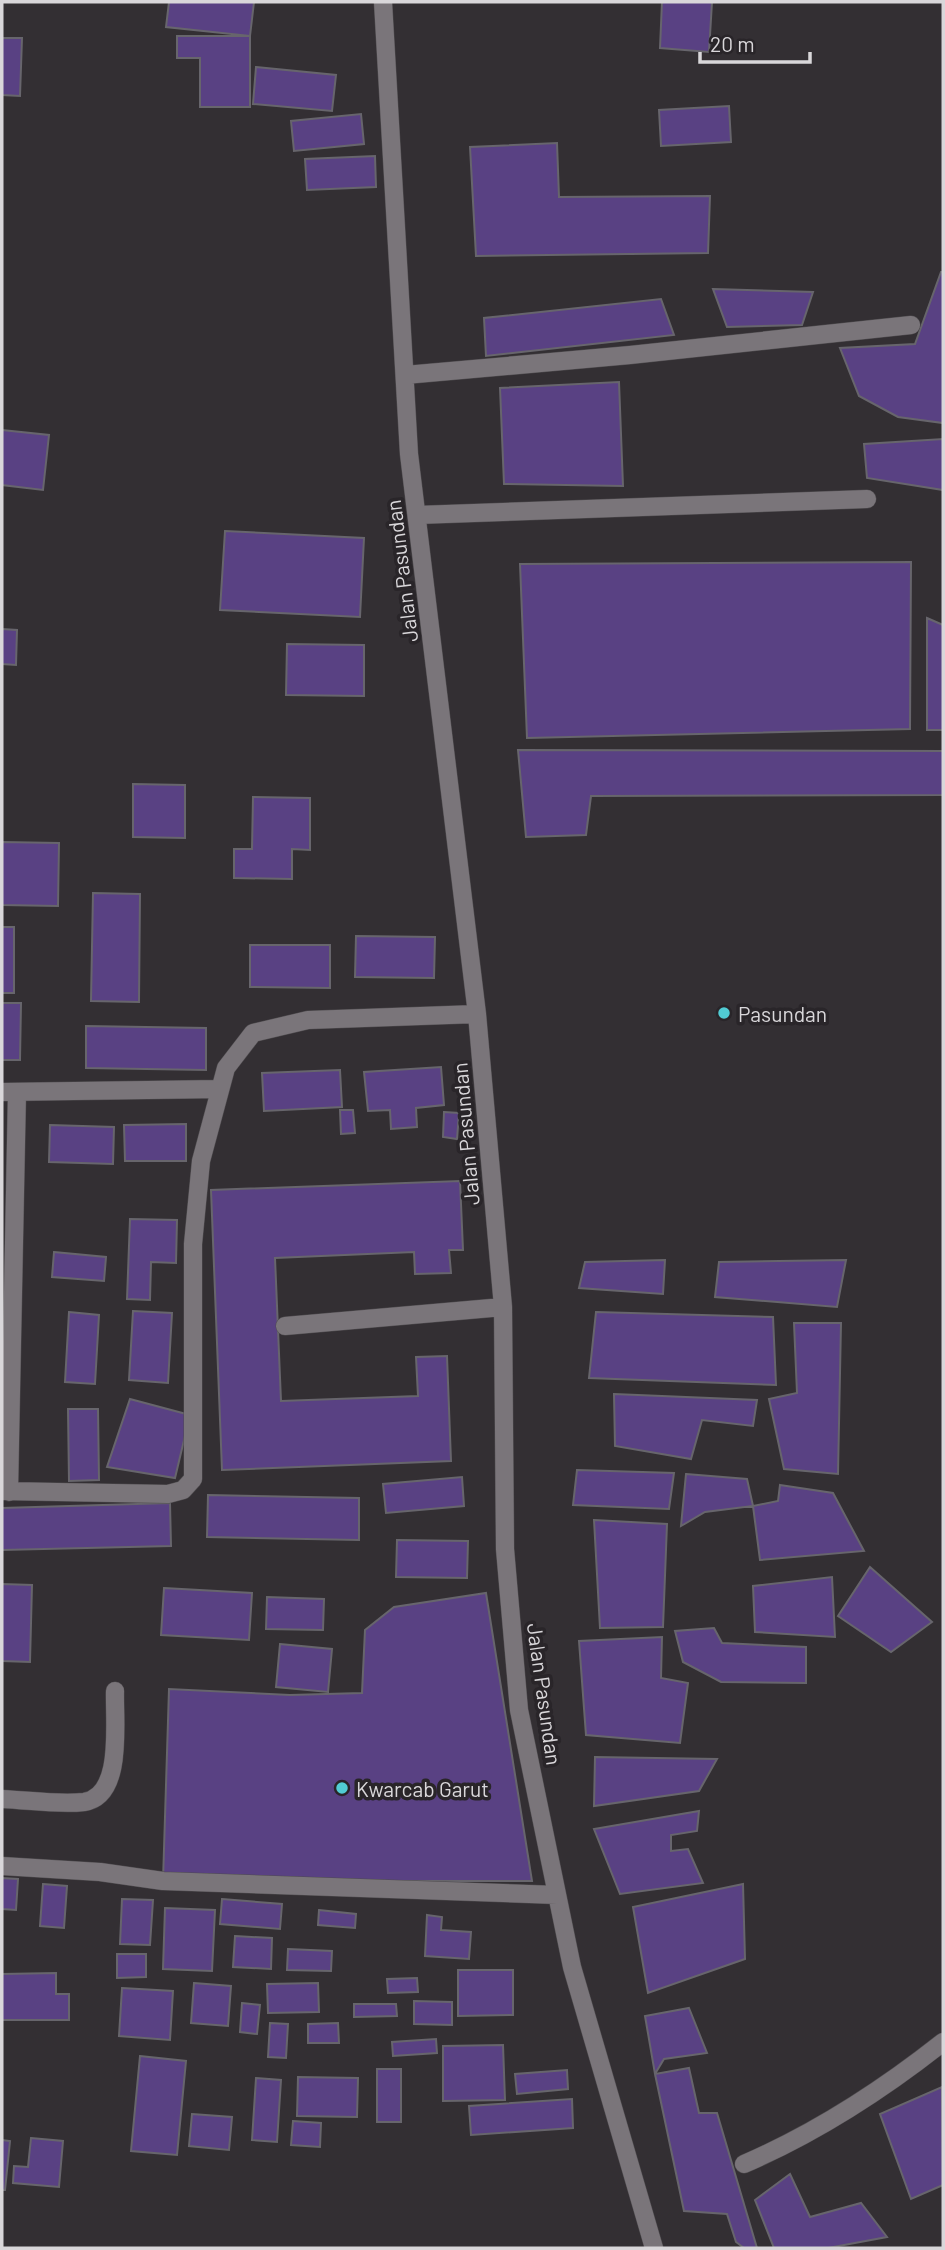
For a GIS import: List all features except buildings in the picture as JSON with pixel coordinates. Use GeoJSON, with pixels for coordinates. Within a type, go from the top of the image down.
{"type":"FeatureCollection","features":[{"type":"Feature","properties":{"kind":"street","name":"Jalan Pasundan"},"geometry":{"type":"LineString","coordinates":[[383,2],[404,375],[417,515],[477,1014],[503,1307],[505,1549],[519,1710],[572,1967],[654,2248]]}},
{"type":"Feature","properties":{"kind":"street"},"geometry":{"type":"LineString","coordinates":[[404,375],[617,357],[911,325]]}},
{"type":"Feature","properties":{"kind":"street"},"geometry":{"type":"LineString","coordinates":[[417,515],[867,499]]}},
{"type":"Feature","properties":{"kind":"street"},"geometry":{"type":"LineString","coordinates":[[220,1089],[9,1092],[5,1492],[168,1494],[184,1490],[193,1479],[193,1244],[201,1161],[226,1068],[253,1033],[308,1020],[477,1014]]}},
{"type":"Feature","properties":{"kind":"street"},"geometry":{"type":"LineString","coordinates":[[285,1326],[503,1307]]}},
{"type":"Feature","properties":{"kind":"street"},"geometry":{"type":"LineString","coordinates":[[2,1798],[85,1802],[103,1793],[112,1776],[115,1691]]}},
{"type":"Feature","properties":{"kind":"street"},"geometry":{"type":"LineString","coordinates":[[2,1866],[100,1872],[163,1881],[557,1895]]}},
{"type":"Feature","properties":{"kind":"street"},"geometry":{"type":"LineString","coordinates":[[744,2164],[831,2123],[881,2090],[943,2042]]}},
{"type":"Feature","properties":{"kind":"place","name":"Pasundan"},"geometry":{"type":"Point","coordinates":[724,1013]}},
{"type":"Feature","properties":{"kind":"place","name":"Kwarcab Garut"},"geometry":{"type":"Point","coordinates":[342,1788]}}]}
